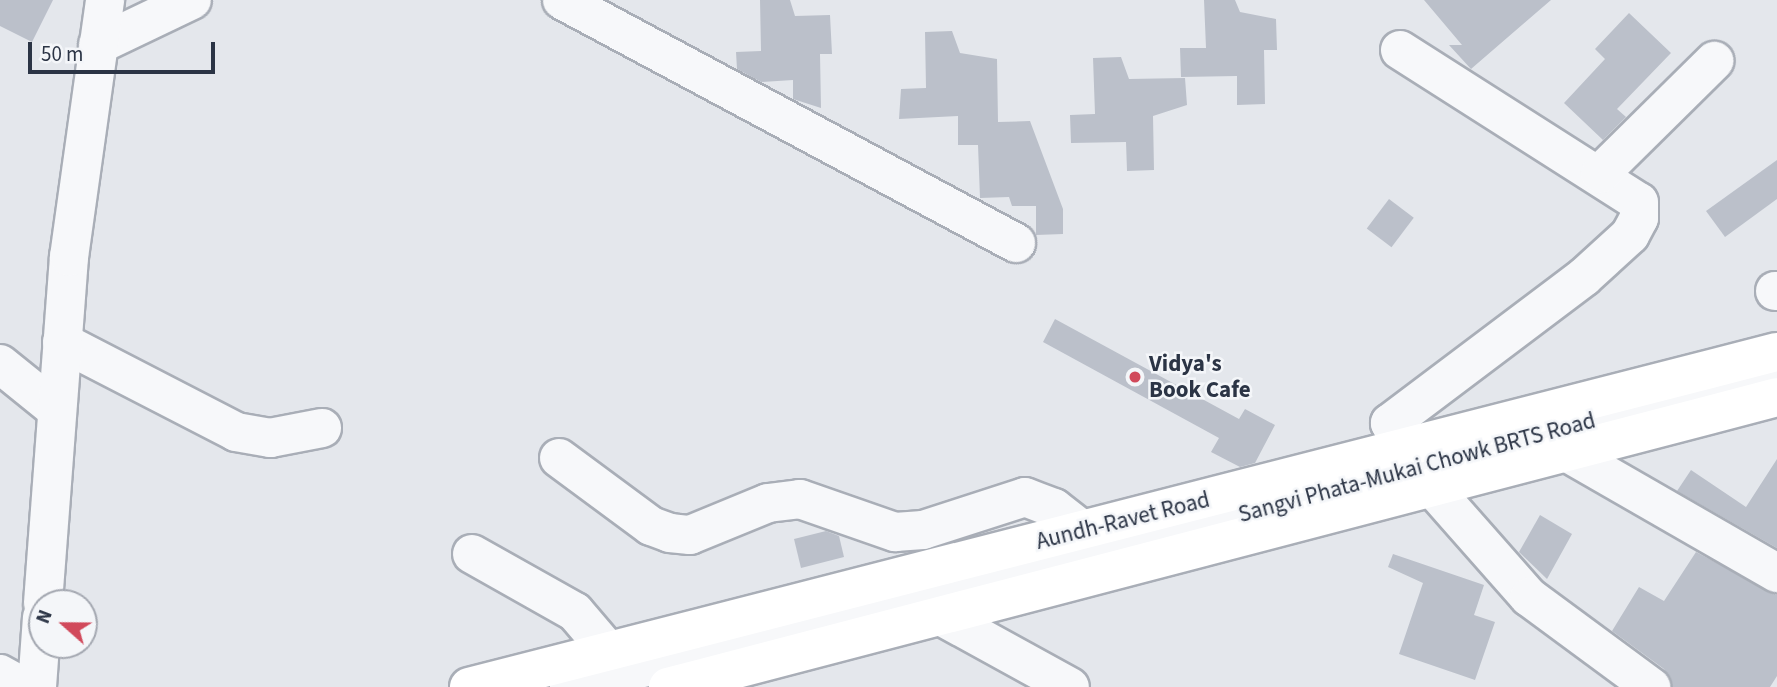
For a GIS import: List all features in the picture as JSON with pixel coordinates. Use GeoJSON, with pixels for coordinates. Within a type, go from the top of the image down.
{"type":"FeatureCollection","features":[{"type":"Feature","properties":{"kind":"main road","name":"Aundh-Ravet Road"},"geometry":{"type":"LineString","coordinates":[[668,687],[941,616],[1417,469],[1777,352]]}},
{"type":"Feature","properties":{"kind":"main road","name":"Aundh-Ravet Road"},"geometry":{"type":"LineString","coordinates":[[469,687],[1083,531],[1417,469],[1568,453],[1777,397]]}},
{"type":"Feature","properties":{"kind":"street"},"geometry":{"type":"LineString","coordinates":[[44,589],[62,342],[105,0]]}},
{"type":"Feature","properties":{"kind":"street"},"geometry":{"type":"LineString","coordinates":[[98,44],[192,0]]}},
{"type":"Feature","properties":{"kind":"street"},"geometry":{"type":"LineString","coordinates":[[562,0],[1016,243]]}},
{"type":"Feature","properties":{"kind":"street"},"geometry":{"type":"LineString","coordinates":[[1400,50],[1600,174],[1639,202],[1639,218],[1630,235],[1584,277],[1390,423],[1417,469],[1529,597],[1651,687]]}},
{"type":"Feature","properties":{"kind":"street"},"geometry":{"type":"LineString","coordinates":[[1600,174],[1714,61]]}},
{"type":"Feature","properties":{"kind":"street"},"geometry":{"type":"LineString","coordinates":[[62,342],[236,432],[270,438],[322,428]]}},
{"type":"Feature","properties":{"kind":"street"},"geometry":{"type":"LineString","coordinates":[[0,364],[57,410]]}},
{"type":"Feature","properties":{"kind":"street","name":"Sangvi Phata-Mukai Chowk BRTS Road"},"geometry":{"type":"LineString","coordinates":[[569,687],[1777,374]]}},
{"type":"Feature","properties":{"kind":"street"},"geometry":{"type":"LineString","coordinates":[[1568,453],[1777,573]]}},
{"type":"Feature","properties":{"kind":"street"},"geometry":{"type":"LineString","coordinates":[[559,458],[651,526],[670,533],[690,535],[768,503],[800,499],[895,532],[923,530],[1025,497],[1040,499],[1083,531]]}},
{"type":"Feature","properties":{"kind":"street"},"geometry":{"type":"LineString","coordinates":[[472,554],[575,612],[609,652]]}},
{"type":"Feature","properties":{"kind":"street"},"geometry":{"type":"LineString","coordinates":[[941,616],[1070,687]]}},
{"type":"Feature","properties":{"kind":"street"},"geometry":{"type":"LineString","coordinates":[[37,687],[39,659]]}},
{"type":"Feature","properties":{"kind":"street"},"geometry":{"type":"LineString","coordinates":[[0,674],[23,687]]}},
{"type":"Feature","properties":{"kind":"building"},"geometry":{"type":"Polygon","coordinates":[[[0,0],[53,0],[32,42],[0,26],[0,0]]]}},
{"type":"Feature","properties":{"kind":"building"},"geometry":{"type":"Polygon","coordinates":[[[760,0],[790,0],[795,16],[830,15],[832,54],[820,54],[821,108],[793,99],[793,80],[761,82],[737,69],[736,52],[761,51],[760,0]]]}},
{"type":"Feature","properties":{"kind":"building"},"geometry":{"type":"Polygon","coordinates":[[[1204,0],[1235,0],[1240,12],[1276,19],[1277,50],[1264,50],[1265,104],[1237,105],[1237,76],[1181,77],[1180,48],[1206,48],[1204,0]]]}},
{"type":"Feature","properties":{"kind":"building"},"geometry":{"type":"Polygon","coordinates":[[[1424,0],[1551,0],[1471,69],[1449,45],[1462,45],[1424,0]]]}},
{"type":"Feature","properties":{"kind":"building"},"geometry":{"type":"Polygon","coordinates":[[[1629,13],[1671,53],[1617,109],[1626,117],[1603,140],[1564,103],[1605,59],[1595,49],[1629,13]]]}},
{"type":"Feature","properties":{"kind":"building"},"geometry":{"type":"Polygon","coordinates":[[[952,31],[960,53],[997,59],[998,122],[1030,121],[1063,209],[1063,234],[1036,235],[1036,206],[1012,206],[1009,197],[980,198],[978,145],[958,145],[958,116],[899,119],[901,89],[926,88],[925,32],[952,31]]]}},
{"type":"Feature","properties":{"kind":"building"},"geometry":{"type":"Polygon","coordinates":[[[1121,57],[1129,79],[1185,78],[1187,105],[1153,116],[1154,170],[1127,171],[1126,142],[1071,143],[1070,115],[1095,114],[1093,58],[1121,57]]]}},
{"type":"Feature","properties":{"kind":"building"},"geometry":{"type":"Polygon","coordinates":[[[1777,160],[1777,199],[1725,237],[1706,211],[1777,160]]]}},
{"type":"Feature","properties":{"kind":"building"},"geometry":{"type":"Polygon","coordinates":[[[1389,199],[1414,218],[1391,247],[1367,229],[1389,199]]]}},
{"type":"Feature","properties":{"kind":"building","name":"Vidya's Book Cafe"},"geometry":{"type":"Polygon","coordinates":[[[1055,319],[1239,419],[1245,409],[1275,425],[1255,463],[1240,467],[1211,452],[1219,438],[1043,342],[1055,319]]]}},
{"type":"Feature","properties":{"kind":"building"},"geometry":{"type":"Polygon","coordinates":[[[1777,459],[1777,548],[1677,491],[1691,470],[1746,507],[1777,459]]]}},
{"type":"Feature","properties":{"kind":"building"},"geometry":{"type":"Polygon","coordinates":[[[1540,515],[1572,534],[1547,579],[1519,552],[1540,515]]]}},
{"type":"Feature","properties":{"kind":"building"},"geometry":{"type":"Polygon","coordinates":[[[826,531],[839,536],[844,557],[801,568],[794,539],[826,531]]]}},
{"type":"Feature","properties":{"kind":"building"},"geometry":{"type":"Polygon","coordinates":[[[1696,552],[1777,595],[1777,676],[1770,687],[1672,687],[1664,669],[1612,631],[1639,587],[1664,601],[1696,552]]]}},
{"type":"Feature","properties":{"kind":"building"},"geometry":{"type":"Polygon","coordinates":[[[1393,554],[1484,585],[1474,615],[1495,622],[1475,680],[1399,654],[1423,583],[1388,567],[1393,554]]]}},
{"type":"Feature","properties":{"kind":"place","name":"Vidya's Book Cafe"},"geometry":{"type":"Point","coordinates":[1135,377]}}]}
